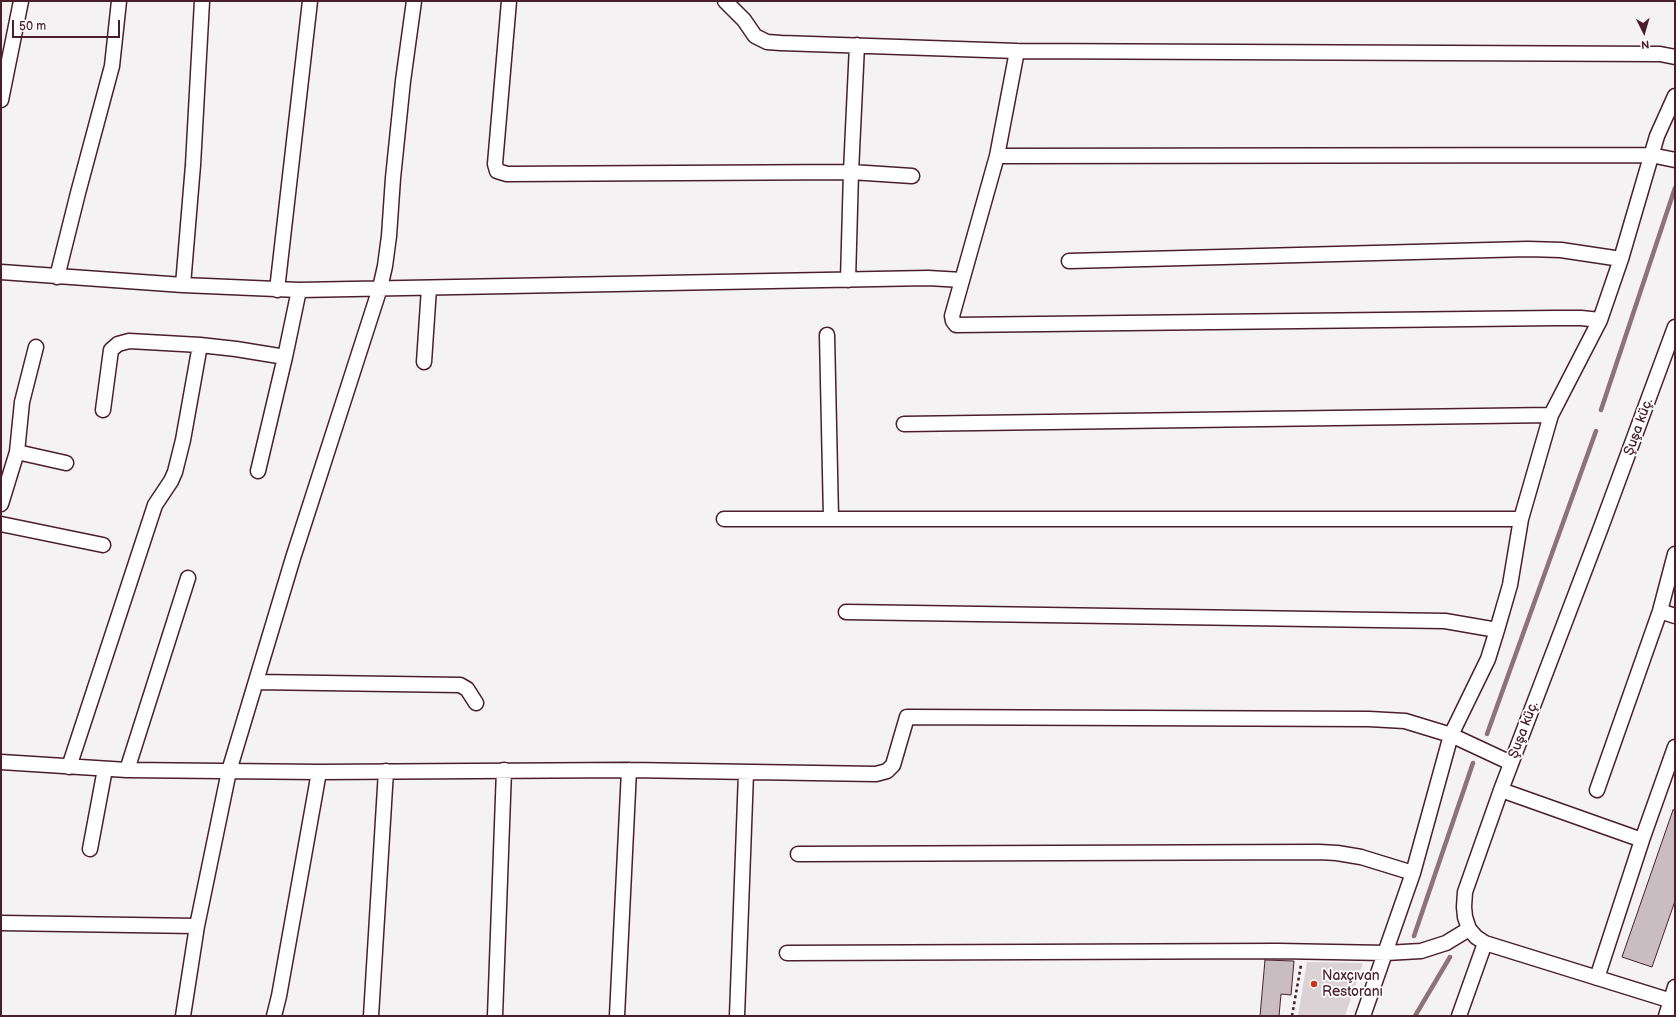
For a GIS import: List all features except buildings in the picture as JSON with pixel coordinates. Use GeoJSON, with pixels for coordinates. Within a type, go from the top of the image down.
{"type":"FeatureCollection","features":[{"type":"Feature","properties":{"kind":"street"},"geometry":{"type":"LineString","coordinates":[[1,100],[21,1]]}},
{"type":"Feature","properties":{"kind":"street"},"geometry":{"type":"LineString","coordinates":[[57,277],[112,66],[119,1]]}},
{"type":"Feature","properties":{"kind":"street"},"geometry":{"type":"LineString","coordinates":[[183,285],[193,165],[202,1]]}},
{"type":"Feature","properties":{"kind":"street"},"geometry":{"type":"LineString","coordinates":[[277,290],[310,1]]}},
{"type":"Feature","properties":{"kind":"street"},"geometry":{"type":"LineString","coordinates":[[183,1016],[198,926],[229,771],[293,558],[380,288],[389,236],[402,88],[414,1]]}},
{"type":"Feature","properties":{"kind":"street"},"geometry":{"type":"LineString","coordinates":[[509,1],[495,164],[497,171],[506,174],[851,172],[912,176]]}},
{"type":"Feature","properties":{"kind":"street"},"geometry":{"type":"LineString","coordinates":[[724,1],[744,20],[755,36],[767,42],[1017,51],[1652,54],[1675,57]]}},
{"type":"Feature","properties":{"kind":"street"},"geometry":{"type":"LineString","coordinates":[[848,280],[857,45]]}},
{"type":"Feature","properties":{"kind":"street"},"geometry":{"type":"LineString","coordinates":[[1017,51],[997,156],[952,316],[956,325],[1556,318],[1600,320]]}},
{"type":"Feature","properties":{"kind":"street"},"geometry":{"type":"LineString","coordinates":[[1363,1016],[1413,873],[1451,735],[1488,659],[1510,585],[1521,520],[1551,415],[1600,320],[1621,259],[1657,136],[1675,96]]}},
{"type":"Feature","properties":{"kind":"street"},"geometry":{"type":"LineString","coordinates":[[997,156],[1652,155],[1675,160]]}},
{"type":"Feature","properties":{"kind":"street"},"geometry":{"type":"LineString","coordinates":[[1070,261],[1528,249],[1561,250],[1621,259]]}},
{"type":"Feature","properties":{"kind":"street"},"geometry":{"type":"LineString","coordinates":[[1,272],[57,277],[277,290],[945,278],[962,280]]}},
{"type":"Feature","properties":{"kind":"street"},"geometry":{"type":"LineString","coordinates":[[424,362],[429,288]]}},
{"type":"Feature","properties":{"kind":"street"},"geometry":{"type":"LineString","coordinates":[[258,471],[299,290]]}},
{"type":"Feature","properties":{"kind":"street","name":"Şuşa küç."},"geometry":{"type":"LineString","coordinates":[[1469,929],[1465,917],[1465,892],[1511,763],[1600,530],[1675,327]]}},
{"type":"Feature","properties":{"kind":"street"},"geometry":{"type":"LineString","coordinates":[[827,335],[831,518]]}},
{"type":"Feature","properties":{"kind":"street"},"geometry":{"type":"LineString","coordinates":[[103,410],[111,350],[118,344],[129,341],[200,345],[285,357]]}},
{"type":"Feature","properties":{"kind":"street"},"geometry":{"type":"LineString","coordinates":[[69,767],[155,505],[172,481],[175,472],[183,440],[200,345]]}},
{"type":"Feature","properties":{"kind":"street"},"geometry":{"type":"LineString","coordinates":[[1,504],[17,452],[22,402],[36,347]]}},
{"type":"Feature","properties":{"kind":"street"},"geometry":{"type":"LineString","coordinates":[[904,424],[1551,415]]}},
{"type":"Feature","properties":{"kind":"street"},"geometry":{"type":"LineString","coordinates":[[17,452],[66,463]]}},
{"type":"Feature","properties":{"kind":"street"},"geometry":{"type":"LineString","coordinates":[[724,519],[1521,520]]}},
{"type":"Feature","properties":{"kind":"street"},"geometry":{"type":"LineString","coordinates":[[1,524],[103,545]]}},
{"type":"Feature","properties":{"kind":"street"},"geometry":{"type":"LineString","coordinates":[[1597,790],[1660,611],[1675,554]]}},
{"type":"Feature","properties":{"kind":"street"},"geometry":{"type":"LineString","coordinates":[[127,770],[188,578]]}},
{"type":"Feature","properties":{"kind":"street"},"geometry":{"type":"LineString","coordinates":[[1660,611],[1675,616]]}},
{"type":"Feature","properties":{"kind":"street"},"geometry":{"type":"LineString","coordinates":[[846,612],[1445,621],[1497,630]]}},
{"type":"Feature","properties":{"kind":"street"},"geometry":{"type":"LineString","coordinates":[[256,682],[460,685],[466,689],[476,703]]}},
{"type":"Feature","properties":{"kind":"street"},"geometry":{"type":"LineString","coordinates":[[1,762],[127,770],[319,772],[629,770],[876,774],[887,771],[893,765],[907,717],[1369,719],[1405,721],[1451,735],[1511,763]]}},
{"type":"Feature","properties":{"kind":"street"},"geometry":{"type":"LineString","coordinates":[[1597,978],[1642,840],[1675,747]]}},
{"type":"Feature","properties":{"kind":"street"},"geometry":{"type":"LineString","coordinates":[[90,849],[105,769]]}},
{"type":"Feature","properties":{"kind":"street"},"geometry":{"type":"LineString","coordinates":[[495,1016],[504,770]]}},
{"type":"Feature","properties":{"kind":"street"},"geometry":{"type":"LineString","coordinates":[[617,1016],[629,770]]}},
{"type":"Feature","properties":{"kind":"street"},"geometry":{"type":"LineString","coordinates":[[371,1016],[386,771]]}},
{"type":"Feature","properties":{"kind":"street"},"geometry":{"type":"LineString","coordinates":[[274,1016],[279,996],[319,772]]}},
{"type":"Feature","properties":{"kind":"street"},"geometry":{"type":"LineString","coordinates":[[737,1016],[746,773]]}},
{"type":"Feature","properties":{"kind":"street"},"geometry":{"type":"LineString","coordinates":[[1501,790],[1642,840]]}},
{"type":"Feature","properties":{"kind":"street"},"geometry":{"type":"LineString","coordinates":[[798,854],[1319,852],[1361,857],[1413,873]]}},
{"type":"Feature","properties":{"kind":"street"},"geometry":{"type":"LineString","coordinates":[[1,923],[198,926]]}},
{"type":"Feature","properties":{"kind":"street"},"geometry":{"type":"LineString","coordinates":[[787,952],[1303,951],[1386,953],[1421,951],[1446,943],[1469,929],[1476,937],[1485,943],[1673,1001]]}},
{"type":"Feature","properties":{"kind":"street"},"geometry":{"type":"LineString","coordinates":[[1459,1016],[1485,943]]}},
{"type":"Feature","properties":{"kind":"street"},"geometry":{"type":"LineString","coordinates":[[1666,1016],[1673,1001],[1675,987]]}},
{"type":"Feature","properties":{"kind":"path"},"geometry":{"type":"LineString","coordinates":[[1292,1016],[1303,951]]}},
{"type":"Feature","properties":{"kind":"shaded area"},"geometry":{"type":"Polygon","coordinates":[[[1307,962],[1363,963],[1345,1016],[1298,1016],[1307,962]]]}},
{"type":"Feature","properties":{"kind":"waterway"},"geometry":{"type":"LineString","coordinates":[[1601,410],[1675,188]]}},
{"type":"Feature","properties":{"kind":"waterway"},"geometry":{"type":"LineString","coordinates":[[1487,734],[1596,431]]}},
{"type":"Feature","properties":{"kind":"waterway"},"geometry":{"type":"LineString","coordinates":[[1414,936],[1473,763]]}},
{"type":"Feature","properties":{"kind":"waterway"},"geometry":{"type":"LineString","coordinates":[[1415,1016],[1450,957]]}},
{"type":"Feature","properties":{"kind":"place","name":"Naxçıvan Restoranı"},"geometry":{"type":"Point","coordinates":[1314,984]}}]}
